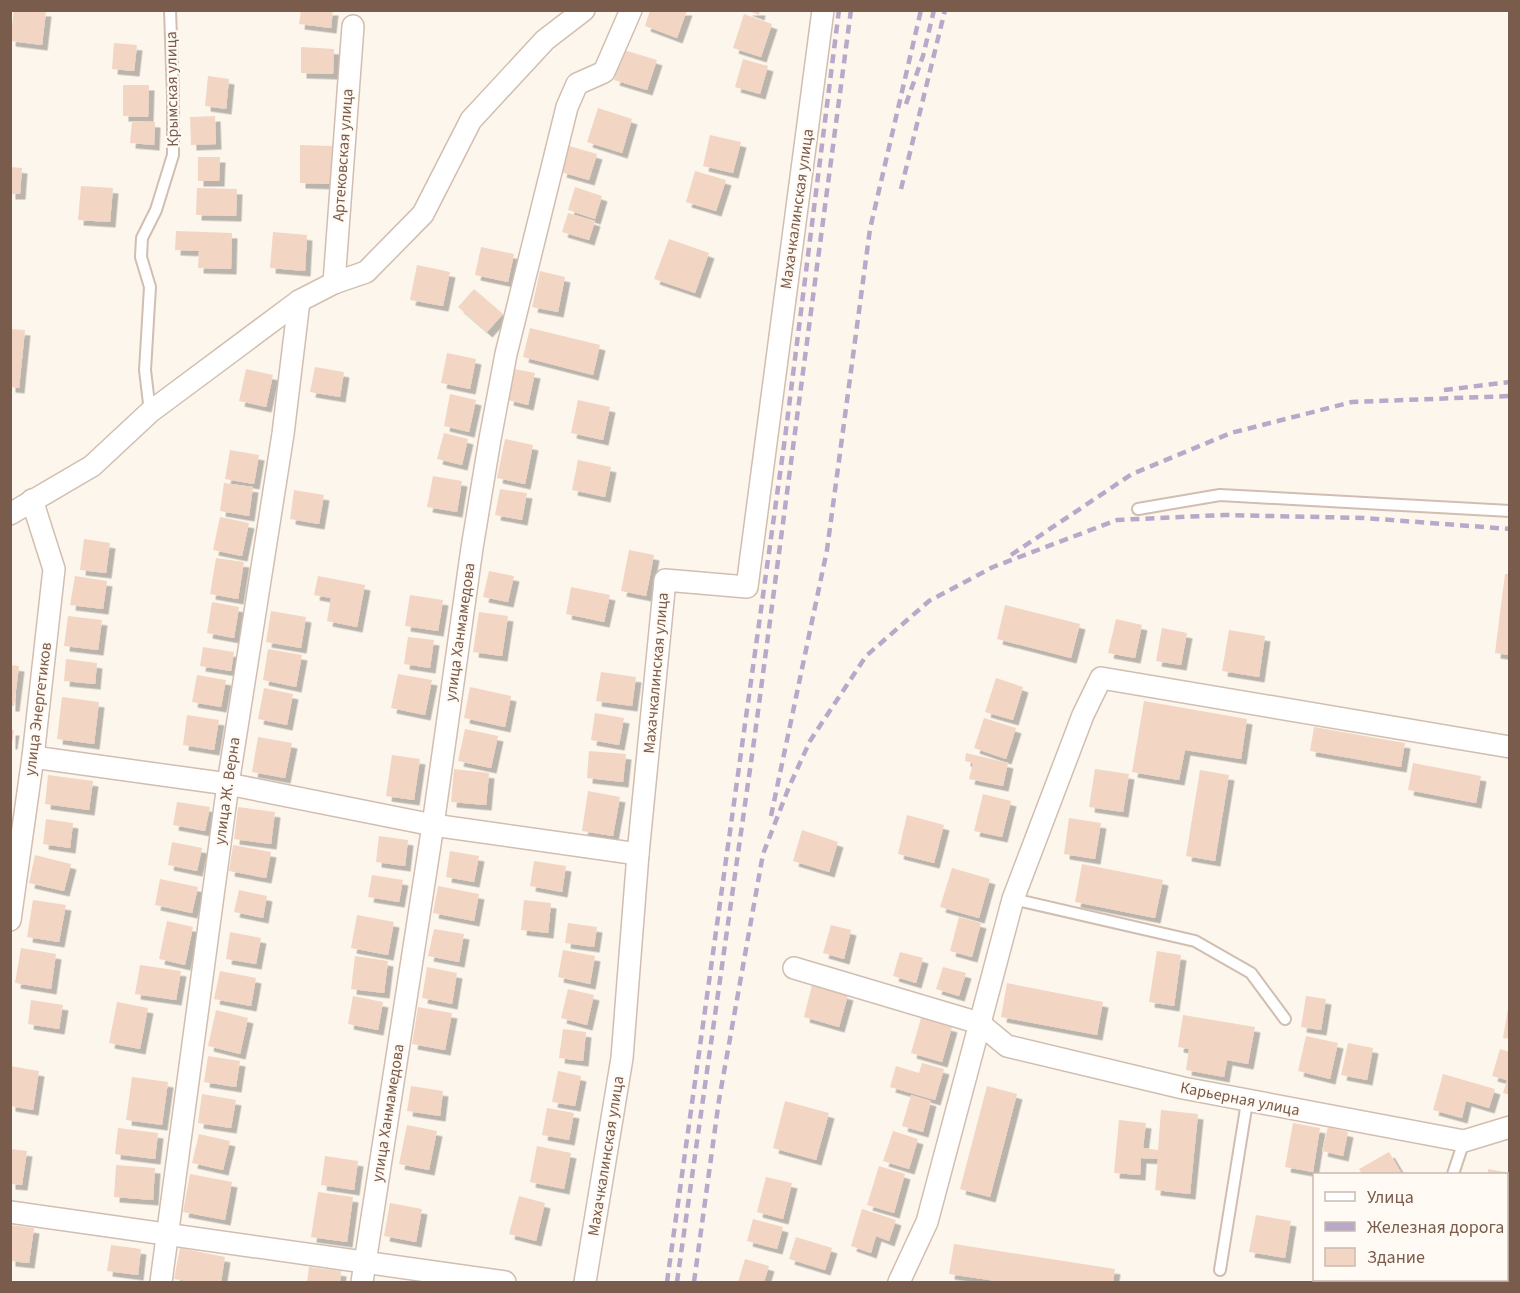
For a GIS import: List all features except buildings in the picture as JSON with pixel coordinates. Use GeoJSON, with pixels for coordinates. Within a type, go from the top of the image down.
{"type":"FeatureCollection","features":[{"type":"Feature","properties":{"kind":"street"},"geometry":{"type":"LineString","coordinates":[[10,514],[92,466],[150,412],[299,301],[334,283],[366,272],[423,214],[471,120],[545,40],[584,10]]}},
{"type":"Feature","properties":{"kind":"street","name":"улица Ханмамедова"},"geometry":{"type":"LineString","coordinates":[[363,1273],[433,825],[472,549],[506,354],[567,107],[577,84],[604,72],[631,10]]}},
{"type":"Feature","properties":{"kind":"street","name":"Махачкалинская улица"},"geometry":{"type":"LineString","coordinates":[[585,1282],[622,1058],[638,854],[664,580],[747,587],[823,10]]}},
{"type":"Feature","properties":{"kind":"street","name":"Артековская улица"},"geometry":{"type":"LineString","coordinates":[[334,283],[353,26]]}},
{"type":"Feature","properties":{"kind":"street","name":"улица Ж. Верна"},"geometry":{"type":"LineString","coordinates":[[161,1282],[228,784],[283,434],[299,301]]}},
{"type":"Feature","properties":{"kind":"street","name":"улица Энергетиков"},"geometry":{"type":"LineString","coordinates":[[10,920],[33,758],[54,569],[32,500]]}},
{"type":"Feature","properties":{"kind":"street"},"geometry":{"type":"LineString","coordinates":[[899,1282],[927,1222],[1013,899],[1083,715],[1101,678],[1509,747]]}},
{"type":"Feature","properties":{"kind":"street"},"geometry":{"type":"LineString","coordinates":[[33,758],[228,784],[433,825],[638,854]]}},
{"type":"Feature","properties":{"kind":"street","name":"Карьерная улица"},"geometry":{"type":"LineString","coordinates":[[794,968],[979,1023],[1007,1046],[1183,1088],[1464,1141],[1509,1127]]}},
{"type":"Feature","properties":{"kind":"street"},"geometry":{"type":"LineString","coordinates":[[10,1212],[168,1233],[363,1273],[505,1282]]}},
{"type":"Feature","properties":{"kind":"lane","name":"Крымская улица"},"geometry":{"type":"LineString","coordinates":[[150,412],[145,370],[150,286],[141,257],[142,238],[156,210],[172,155],[173,96],[170,10]]}},
{"type":"Feature","properties":{"kind":"lane"},"geometry":{"type":"LineString","coordinates":[[1138,509],[1220,495],[1509,511]]}},
{"type":"Feature","properties":{"kind":"lane"},"geometry":{"type":"LineString","coordinates":[[1013,899],[1195,941],[1251,973],[1285,1018]]}},
{"type":"Feature","properties":{"kind":"lane"},"geometry":{"type":"LineString","coordinates":[[1220,1270],[1247,1101]]}},
{"type":"Feature","properties":{"kind":"lane"},"geometry":{"type":"LineString","coordinates":[[1453,1173],[1464,1141]]}},
{"type":"Feature","properties":{"kind":"railway"},"geometry":{"type":"LineString","coordinates":[[667,1282],[785,438],[839,10]]}},
{"type":"Feature","properties":{"kind":"railway"},"geometry":{"type":"LineString","coordinates":[[677,1282],[755,734],[851,10]]}},
{"type":"Feature","properties":{"kind":"railway"},"geometry":{"type":"LineString","coordinates":[[771,816],[827,550],[870,229],[921,10]]}},
{"type":"Feature","properties":{"kind":"railway"},"geometry":{"type":"LineString","coordinates":[[906,104],[923,56],[934,10]]}},
{"type":"Feature","properties":{"kind":"railway"},"geometry":{"type":"LineString","coordinates":[[901,189],[945,10]]}},
{"type":"Feature","properties":{"kind":"railway"},"geometry":{"type":"LineString","coordinates":[[1444,390],[1510,382]]}},
{"type":"Feature","properties":{"kind":"railway"},"geometry":{"type":"LineString","coordinates":[[1011,555],[1132,474],[1231,433],[1352,402],[1510,396]]}},
{"type":"Feature","properties":{"kind":"railway"},"geometry":{"type":"LineString","coordinates":[[694,1282],[719,1100],[763,854],[810,741],[866,656],[929,601],[993,567],[1117,520],[1224,515],[1364,518],[1510,529]]}}]}
